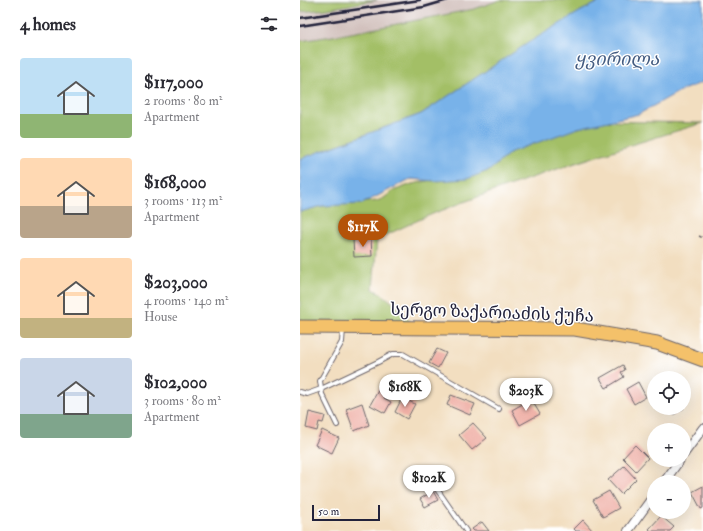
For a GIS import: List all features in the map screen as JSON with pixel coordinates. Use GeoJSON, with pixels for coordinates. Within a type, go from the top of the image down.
{"type":"FeatureCollection","features":[{"type":"Feature","properties":{"kind":"main road","name":"სერგო ზაქარიაძის ქუჩა"},"geometry":{"type":"LineString","coordinates":[[300,327],[575,329],[657,343],[703,360]]}},
{"type":"Feature","properties":{"kind":"street"},"geometry":{"type":"LineString","coordinates":[[691,444],[703,428]]}},
{"type":"Feature","properties":{"kind":"street"},"geometry":{"type":"LineString","coordinates":[[628,531],[647,505]]}},
{"type":"Feature","properties":{"kind":"lane"},"geometry":{"type":"LineString","coordinates":[[338,425],[322,394],[320,381],[342,342],[344,327]]}},
{"type":"Feature","properties":{"kind":"lane"},"geometry":{"type":"LineString","coordinates":[[300,392],[307,394],[321,389],[393,354],[403,354],[499,409]]}},
{"type":"Feature","properties":{"kind":"lane"},"geometry":{"type":"LineString","coordinates":[[432,482],[466,531]]}},
{"type":"Feature","properties":{"kind":"path"},"geometry":{"type":"LineString","coordinates":[[699,236],[703,238]]}},
{"type":"Feature","properties":{"kind":"shaded area"},"geometry":{"type":"Polygon","coordinates":[[[377,0],[500,0],[474,9],[346,34],[300,41],[300,12],[377,0]]]}},
{"type":"Feature","properties":{"kind":"green space"},"geometry":{"type":"Polygon","coordinates":[[[300,0],[377,0],[300,12],[300,0]]]}},
{"type":"Feature","properties":{"kind":"green space"},"geometry":{"type":"Polygon","coordinates":[[[500,0],[603,0],[581,11],[421,114],[300,159],[300,41],[346,34],[474,9],[500,0]]]}},
{"type":"Feature","properties":{"kind":"green space"},"geometry":{"type":"Polygon","coordinates":[[[597,121],[703,123],[602,154],[501,188],[420,219],[377,239],[373,289],[392,302],[418,331],[300,322],[300,208],[377,201],[393,191],[412,184],[457,175],[555,132],[579,128],[597,121]]]}},
{"type":"Feature","properties":{"kind":"water","name":"ყვირილა"},"geometry":{"type":"Polygon","coordinates":[[[603,0],[703,0],[703,82],[680,91],[639,114],[578,128],[511,152],[490,170],[467,179],[435,181],[410,179],[362,204],[322,206],[300,212],[300,159],[421,114],[528,43],[581,11],[603,0]]]}},
{"type":"Feature","properties":{"kind":"building"},"geometry":{"type":"Polygon","coordinates":[[[371,238],[372,256],[354,257],[353,240],[371,238]]]}},
{"type":"Feature","properties":{"kind":"building"},"geometry":{"type":"Polygon","coordinates":[[[437,349],[446,353],[438,368],[429,363],[437,349]]]}},
{"type":"Feature","properties":{"kind":"building"},"geometry":{"type":"Polygon","coordinates":[[[623,365],[625,370],[621,372],[624,377],[606,388],[600,378],[623,365]]]}},
{"type":"Feature","properties":{"kind":"building"},"geometry":{"type":"Polygon","coordinates":[[[638,382],[646,397],[634,404],[626,389],[638,382]]]}},
{"type":"Feature","properties":{"kind":"building"},"geometry":{"type":"Polygon","coordinates":[[[379,389],[387,393],[384,398],[391,402],[385,413],[370,405],[379,389]]]}},
{"type":"Feature","properties":{"kind":"building"},"geometry":{"type":"Polygon","coordinates":[[[451,395],[475,404],[470,415],[447,405],[451,395]]]}},
{"type":"Feature","properties":{"kind":"building"},"geometry":{"type":"Polygon","coordinates":[[[402,398],[415,404],[407,419],[395,412],[402,398]]]}},
{"type":"Feature","properties":{"kind":"building"},"geometry":{"type":"Polygon","coordinates":[[[531,399],[540,414],[520,425],[512,410],[531,399]]]}},
{"type":"Feature","properties":{"kind":"building"},"geometry":{"type":"Polygon","coordinates":[[[362,403],[369,425],[354,431],[346,409],[362,403]]]}},
{"type":"Feature","properties":{"kind":"building"},"geometry":{"type":"Polygon","coordinates":[[[309,412],[325,416],[323,423],[319,422],[317,431],[306,428],[309,412]]]}},
{"type":"Feature","properties":{"kind":"building"},"geometry":{"type":"Polygon","coordinates":[[[473,423],[487,438],[472,450],[459,435],[473,423]]]}},
{"type":"Feature","properties":{"kind":"building"},"geometry":{"type":"Polygon","coordinates":[[[322,430],[339,438],[332,453],[315,445],[322,430]]]}},
{"type":"Feature","properties":{"kind":"building"},"geometry":{"type":"Polygon","coordinates":[[[635,445],[647,457],[647,459],[636,471],[623,458],[635,445]]]}},
{"type":"Feature","properties":{"kind":"building"},"geometry":{"type":"Polygon","coordinates":[[[624,466],[636,479],[621,494],[608,480],[624,466]]]}},
{"type":"Feature","properties":{"kind":"building"},"geometry":{"type":"Polygon","coordinates":[[[703,486],[703,508],[701,509],[692,492],[703,486]]]}},
{"type":"Feature","properties":{"kind":"building"},"geometry":{"type":"Polygon","coordinates":[[[433,491],[438,500],[425,507],[420,499],[433,491]]]}},
{"type":"Feature","properties":{"kind":"building"},"geometry":{"type":"Polygon","coordinates":[[[609,491],[619,508],[603,517],[593,500],[609,491]]]}},
{"type":"Feature","properties":{"kind":"building"},"geometry":{"type":"Polygon","coordinates":[[[658,519],[665,519],[674,527],[670,531],[651,531],[649,529],[658,519]]]}},
{"type":"Feature","properties":{"kind":"building"},"geometry":{"type":"Polygon","coordinates":[[[583,520],[593,531],[576,531],[574,529],[583,520]]]}},
{"type":"Feature","properties":{"kind":"building"},"geometry":{"type":"Polygon","coordinates":[[[482,522],[489,531],[474,531],[472,529],[482,522]]]}},
{"type":"Feature","properties":{"kind":"railway"},"geometry":{"type":"LineString","coordinates":[[300,18],[420,0]]}},
{"type":"Feature","properties":{"kind":"railway"},"geometry":{"type":"LineString","coordinates":[[300,26],[424,7],[448,0]]}}]}
